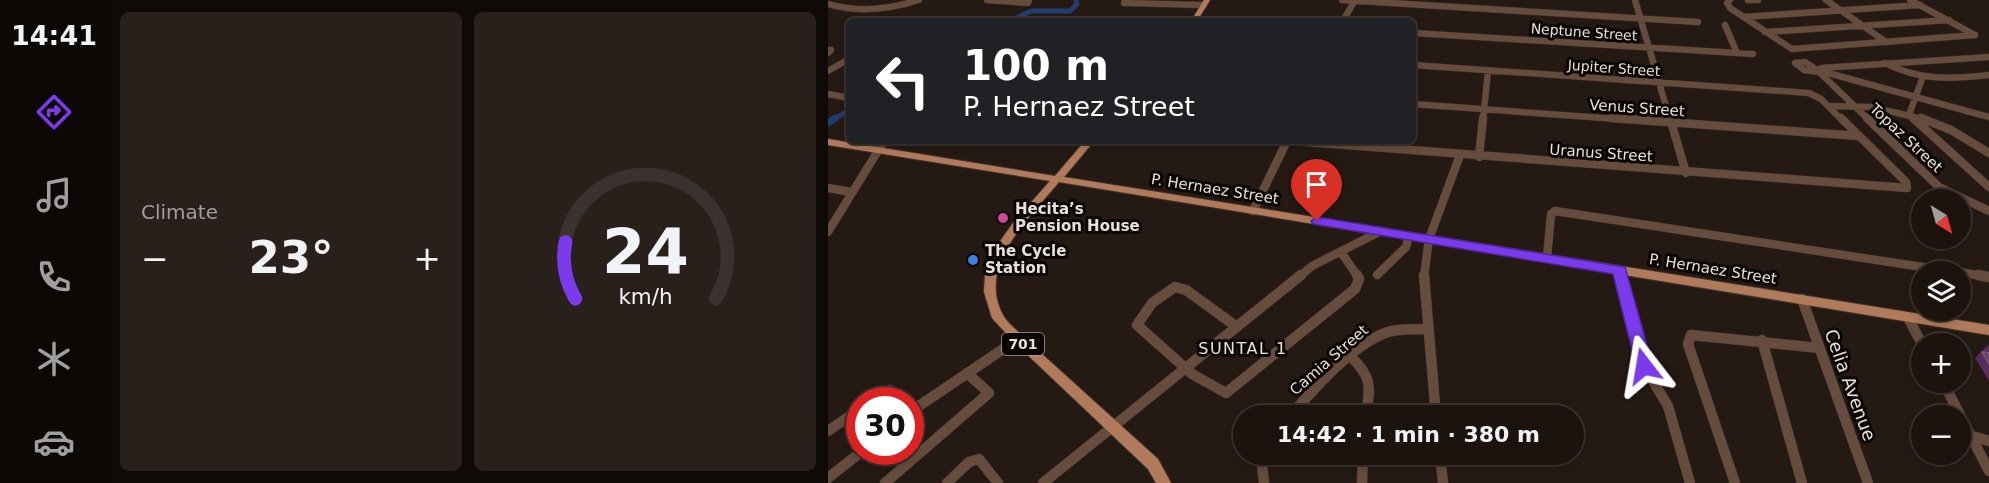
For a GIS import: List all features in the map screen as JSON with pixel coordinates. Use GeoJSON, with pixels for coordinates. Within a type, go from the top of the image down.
{"type":"FeatureCollection","features":[{"type":"Feature","properties":{"kind":"main road"},"geometry":{"type":"LineString","coordinates":[[1196,18],[1206,2]]}},
{"type":"Feature","properties":{"kind":"main road","name":"P. Hernaez Street"},"geometry":{"type":"LineString","coordinates":[[828,142],[1989,330]]}},
{"type":"Feature","properties":{"kind":"main road","name":"701"},"geometry":{"type":"LineString","coordinates":[[1087,144],[1006,240],[991,274],[990,292],[998,318],[1152,464],[1164,483]]}},
{"type":"Feature","properties":{"kind":"street"},"geometry":{"type":"LineString","coordinates":[[828,4],[838,7],[886,9],[919,0]]}},
{"type":"Feature","properties":{"kind":"street"},"geometry":{"type":"LineString","coordinates":[[987,0],[1026,4],[1029,0]]}},
{"type":"Feature","properties":{"kind":"street"},"geometry":{"type":"LineString","coordinates":[[1341,0],[1698,21]]}},
{"type":"Feature","properties":{"kind":"street"},"geometry":{"type":"LineString","coordinates":[[1345,18],[1355,0]]}},
{"type":"Feature","properties":{"kind":"street"},"geometry":{"type":"LineString","coordinates":[[1635,0],[1686,173]]}},
{"type":"Feature","properties":{"kind":"street"},"geometry":{"type":"LineString","coordinates":[[1730,0],[1727,5],[1792,49],[1975,35],[1910,0]]}},
{"type":"Feature","properties":{"kind":"street"},"geometry":{"type":"LineString","coordinates":[[1748,0],[1758,0]]}},
{"type":"Feature","properties":{"kind":"street"},"geometry":{"type":"LineString","coordinates":[[1826,0],[1886,42]]}},
{"type":"Feature","properties":{"kind":"street"},"geometry":{"type":"LineString","coordinates":[[1124,3],[1206,2]]}},
{"type":"Feature","properties":{"kind":"street"},"geometry":{"type":"LineString","coordinates":[[1743,17],[1920,5]]}},
{"type":"Feature","properties":{"kind":"street"},"geometry":{"type":"LineString","coordinates":[[828,12],[838,7]]}},
{"type":"Feature","properties":{"kind":"street"},"geometry":{"type":"LineString","coordinates":[[1765,32],[1949,20]]}},
{"type":"Feature","properties":{"kind":"street"},"geometry":{"type":"LineString","coordinates":[[1725,25],[1737,53]]}},
{"type":"Feature","properties":{"kind":"street","name":"Neptune Street"},"geometry":{"type":"LineString","coordinates":[[1416,33],[1753,54]]}},
{"type":"Feature","properties":{"kind":"street"},"geometry":{"type":"LineString","coordinates":[[1817,71],[1885,63],[1989,57]]}},
{"type":"Feature","properties":{"kind":"street"},"geometry":{"type":"LineString","coordinates":[[828,71],[846,61]]}},
{"type":"Feature","properties":{"kind":"street"},"geometry":{"type":"LineString","coordinates":[[1885,63],[1899,72],[1922,79],[1989,75]]}},
{"type":"Feature","properties":{"kind":"street","name":"Jupiter Street"},"geometry":{"type":"LineString","coordinates":[[1416,65],[1814,94],[1828,106]]}},
{"type":"Feature","properties":{"kind":"street"},"geometry":{"type":"LineString","coordinates":[[1479,157],[1488,70]]}},
{"type":"Feature","properties":{"kind":"street"},"geometry":{"type":"LineString","coordinates":[[1817,71],[1989,117]]}},
{"type":"Feature","properties":{"kind":"street","name":"Topaz Street"},"geometry":{"type":"LineString","coordinates":[[1817,71],[1939,187],[1989,211]]}},
{"type":"Feature","properties":{"kind":"street"},"geometry":{"type":"LineString","coordinates":[[1909,115],[1922,79]]}},
{"type":"Feature","properties":{"kind":"street"},"geometry":{"type":"LineString","coordinates":[[828,94],[846,97]]}},
{"type":"Feature","properties":{"kind":"street","name":"Venus Street"},"geometry":{"type":"LineString","coordinates":[[1416,105],[1859,136]]}},
{"type":"Feature","properties":{"kind":"street"},"geometry":{"type":"LineString","coordinates":[[1828,106],[1877,106],[1909,115],[1956,131],[1989,153]]}},
{"type":"Feature","properties":{"kind":"street"},"geometry":{"type":"LineString","coordinates":[[1828,106],[1859,136]]}},
{"type":"Feature","properties":{"kind":"street"},"geometry":{"type":"LineString","coordinates":[[1909,115],[1989,187]]}},
{"type":"Feature","properties":{"kind":"street","name":"Uranus Street"},"geometry":{"type":"LineString","coordinates":[[1329,144],[1686,173],[1907,188],[1906,182],[1859,136]]}},
{"type":"Feature","properties":{"kind":"street"},"geometry":{"type":"LineString","coordinates":[[828,232],[882,144]]}},
{"type":"Feature","properties":{"kind":"street"},"geometry":{"type":"LineString","coordinates":[[1253,211],[1286,144]]}},
{"type":"Feature","properties":{"kind":"street"},"geometry":{"type":"LineString","coordinates":[[1435,405],[1423,283],[1430,239],[1460,155]]}},
{"type":"Feature","properties":{"kind":"street"},"geometry":{"type":"LineString","coordinates":[[828,188],[851,192]]}},
{"type":"Feature","properties":{"kind":"street"},"geometry":{"type":"LineString","coordinates":[[1547,258],[1551,214],[1556,212],[1765,241],[1911,265]]}},
{"type":"Feature","properties":{"kind":"street"},"geometry":{"type":"LineString","coordinates":[[1043,483],[1312,266],[1382,231]]}},
{"type":"Feature","properties":{"kind":"street"},"geometry":{"type":"LineString","coordinates":[[1377,275],[1406,248],[1409,236]]}},
{"type":"Feature","properties":{"kind":"street"},"geometry":{"type":"LineString","coordinates":[[1237,327],[1186,290],[1171,288],[1138,319],[1137,325],[1185,368],[1226,393],[1355,289],[1359,279],[1353,266],[1341,252]]}},
{"type":"Feature","properties":{"kind":"street"},"geometry":{"type":"LineString","coordinates":[[1620,270],[1644,366],[1668,406],[1690,483]]}},
{"type":"Feature","properties":{"kind":"street"},"geometry":{"type":"LineString","coordinates":[[1971,274],[1989,277]]}},
{"type":"Feature","properties":{"kind":"street","name":"Celia Avenue"},"geometry":{"type":"LineString","coordinates":[[1802,299],[1868,483]]}},
{"type":"Feature","properties":{"kind":"street"},"geometry":{"type":"LineString","coordinates":[[1908,318],[1916,333]]}},
{"type":"Feature","properties":{"kind":"street","name":"Camia Street"},"geometry":{"type":"LineString","coordinates":[[1302,405],[1352,357],[1381,334],[1399,330],[1427,329]]}},
{"type":"Feature","properties":{"kind":"street"},"geometry":{"type":"LineString","coordinates":[[1735,483],[1688,345],[1691,335],[1762,340],[1819,348]]}},
{"type":"Feature","properties":{"kind":"street"},"geometry":{"type":"LineString","coordinates":[[924,400],[1018,339]]}},
{"type":"Feature","properties":{"kind":"street"},"geometry":{"type":"LineString","coordinates":[[1762,340],[1803,483]]}},
{"type":"Feature","properties":{"kind":"street"},"geometry":{"type":"LineString","coordinates":[[1352,357],[1368,373],[1370,380],[1367,405]]}},
{"type":"Feature","properties":{"kind":"street"},"geometry":{"type":"LineString","coordinates":[[885,483],[988,393],[967,373]]}},
{"type":"Feature","properties":{"kind":"street"},"geometry":{"type":"LineString","coordinates":[[1949,393],[1989,471]]}},
{"type":"Feature","properties":{"kind":"street"},"geometry":{"type":"LineString","coordinates":[[828,431],[846,419]]}},
{"type":"Feature","properties":{"kind":"street"},"geometry":{"type":"LineString","coordinates":[[1972,436],[1989,441]]}},
{"type":"Feature","properties":{"kind":"street"},"geometry":{"type":"LineString","coordinates":[[947,483],[969,462],[979,459],[998,483]]}},
{"type":"Feature","properties":{"kind":"street"},"geometry":{"type":"LineString","coordinates":[[828,478],[846,464]]}},
{"type":"Feature","properties":{"kind":"street"},"geometry":{"type":"LineString","coordinates":[[1262,465],[1264,483]]}},
{"type":"Feature","properties":{"kind":"street"},"geometry":{"type":"LineString","coordinates":[[1362,483],[1363,465]]}},
{"type":"Feature","properties":{"kind":"street"},"geometry":{"type":"LineString","coordinates":[[1441,465],[1443,483]]}},
{"type":"Feature","properties":{"kind":"building"},"geometry":{"type":"Polygon","coordinates":[[[1982,352],[1989,353],[1989,364],[1982,352]]]}},
{"type":"Feature","properties":{"kind":"waterway"},"geometry":{"type":"LineString","coordinates":[[1016,18],[1031,11],[1070,11],[1077,4],[1076,0]]}},
{"type":"Feature","properties":{"kind":"waterway"},"geometry":{"type":"LineString","coordinates":[[833,120],[846,112]]}},
{"type":"Feature","properties":{"kind":"waterway"},"geometry":{"type":"LineString","coordinates":[[828,123],[836,118]]}},
{"type":"Feature","properties":{"kind":"place","name":"Hecita’s Pension House"},"geometry":{"type":"Point","coordinates":[1003,218]}},
{"type":"Feature","properties":{"kind":"place","name":"The Cycle Station"},"geometry":{"type":"Point","coordinates":[973,260]}},
{"type":"Feature","properties":{"kind":"district","name":"SUNTAL 1"},"geometry":{"type":"Point","coordinates":[1243,348]}},
{"type":"Feature","properties":{"kind":"route"},"geometry":{"type":"LineString","coordinates":[[1317,221],[1620,270],[1644,366]]}}]}
